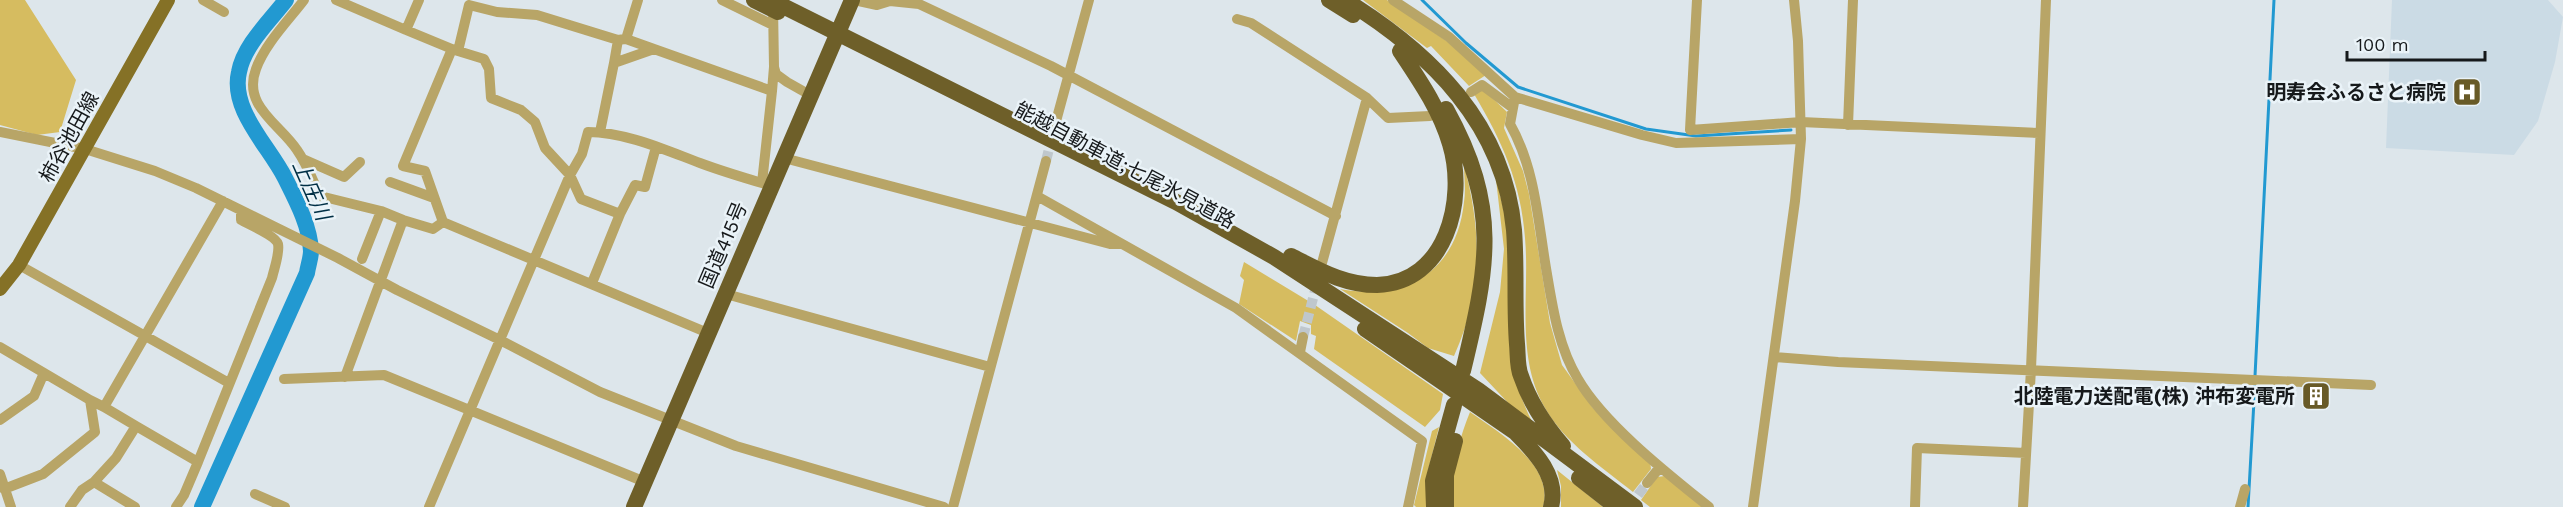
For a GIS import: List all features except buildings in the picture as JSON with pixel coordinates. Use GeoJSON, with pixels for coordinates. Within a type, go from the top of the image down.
{"type":"FeatureCollection","features":[{"type":"Feature","properties":{"kind":"highway","name":"能越自動車道;七尾氷見道路"},"geometry":{"type":"LineString","coordinates":[[754,0],[1176,202],[1321,286],[1462,390]]}},
{"type":"Feature","properties":{"kind":"highway","name":"能越自動車道;七尾氷見道路"},"geometry":{"type":"LineString","coordinates":[[772,0],[864,51],[1210,231],[1462,390]]}},
{"type":"Feature","properties":{"kind":"highway","name":"国道415号"},"geometry":{"type":"LineString","coordinates":[[634,507],[726,294],[767,184],[784,158],[853,0]]}},
{"type":"Feature","properties":{"kind":"highway"},"geometry":{"type":"LineString","coordinates":[[1329,0],[1400,45],[1441,99],[1458,131],[1480,193],[1484,217],[1485,253],[1480,296],[1446,475],[1446,507]]}},
{"type":"Feature","properties":{"kind":"highway"},"geometry":{"type":"LineString","coordinates":[[1345,0],[1445,78],[1464,101],[1490,144],[1509,198],[1514,231],[1515,321],[1520,374],[1545,424],[1564,447],[1635,507]]}},
{"type":"Feature","properties":{"kind":"highway"},"geometry":{"type":"LineString","coordinates":[[1176,202],[1342,280],[1378,285],[1393,282],[1426,267],[1445,239],[1452,218],[1455,188],[1451,146],[1439,114],[1400,45]]}},
{"type":"Feature","properties":{"kind":"highway"},"geometry":{"type":"LineString","coordinates":[[1462,390],[1616,507]]}},
{"type":"Feature","properties":{"kind":"highway"},"geometry":{"type":"LineString","coordinates":[[1462,390],[1606,484]]}},
{"type":"Feature","properties":{"kind":"highway"},"geometry":{"type":"LineString","coordinates":[[1434,507],[1433,481],[1462,390]]}},
{"type":"Feature","properties":{"kind":"highway"},"geometry":{"type":"LineString","coordinates":[[1516,433],[1542,461],[1550,477],[1553,501],[1551,507]]}},
{"type":"Feature","properties":{"kind":"main road","name":"柿谷池田線"},"geometry":{"type":"LineString","coordinates":[[0,289],[19,265],[168,0]]}},
{"type":"Feature","properties":{"kind":"street"},"geometry":{"type":"LineString","coordinates":[[203,0],[224,12]]}},
{"type":"Feature","properties":{"kind":"street"},"geometry":{"type":"LineString","coordinates":[[304,0],[264,52],[255,69],[253,83],[255,101],[274,125],[289,139],[303,159],[320,196],[381,211],[433,229],[443,222]]}},
{"type":"Feature","properties":{"kind":"street"},"geometry":{"type":"LineString","coordinates":[[336,0],[455,50],[484,59],[489,69],[491,98],[521,110],[534,122],[545,148],[570,175],[581,199],[620,214]]}},
{"type":"Feature","properties":{"kind":"street"},"geometry":{"type":"LineString","coordinates":[[406,30],[419,0]]}},
{"type":"Feature","properties":{"kind":"street"},"geometry":{"type":"LineString","coordinates":[[600,132],[614,63],[638,0]]}},
{"type":"Feature","properties":{"kind":"street"},"geometry":{"type":"LineString","coordinates":[[722,0],[773,25]]}},
{"type":"Feature","properties":{"kind":"street"},"geometry":{"type":"LineString","coordinates":[[429,507],[532,260],[570,175],[582,154],[588,132],[600,132],[656,147],[767,184],[774,67],[772,0]]}},
{"type":"Feature","properties":{"kind":"street"},"geometry":{"type":"LineString","coordinates":[[853,0],[877,4],[890,1],[920,4],[1052,66],[1336,216]]}},
{"type":"Feature","properties":{"kind":"street"},"geometry":{"type":"LineString","coordinates":[[1055,125],[1089,0]]}},
{"type":"Feature","properties":{"kind":"street"},"geometry":{"type":"LineString","coordinates":[[1393,0],[1449,37],[1514,103]]}},
{"type":"Feature","properties":{"kind":"street"},"geometry":{"type":"LineString","coordinates":[[1697,0],[1690,130],[1801,122],[2039,133]]}},
{"type":"Feature","properties":{"kind":"street"},"geometry":{"type":"LineString","coordinates":[[1753,507],[1795,201],[1801,139],[1798,41],[1794,0]]}},
{"type":"Feature","properties":{"kind":"street"},"geometry":{"type":"LineString","coordinates":[[1848,125],[1853,0]]}},
{"type":"Feature","properties":{"kind":"street"},"geometry":{"type":"LineString","coordinates":[[2023,507],[2046,0]]}},
{"type":"Feature","properties":{"kind":"street"},"geometry":{"type":"LineString","coordinates":[[708,333],[443,222],[425,171],[403,166],[455,50],[469,5],[497,12],[537,15],[654,49],[772,91]]}},
{"type":"Feature","properties":{"kind":"street"},"geometry":{"type":"LineString","coordinates":[[1237,19],[1251,23],[1367,98],[1388,118],[1430,116]]}},
{"type":"Feature","properties":{"kind":"street"},"geometry":{"type":"LineString","coordinates":[[614,63],[654,49]]}},
{"type":"Feature","properties":{"kind":"street"},"geometry":{"type":"LineString","coordinates":[[774,67],[776,74],[810,95]]}},
{"type":"Feature","properties":{"kind":"street"},"geometry":{"type":"LineString","coordinates":[[1471,92],[1482,85],[1514,103],[1676,143],[1801,139]]}},
{"type":"Feature","properties":{"kind":"street"},"geometry":{"type":"LineString","coordinates":[[1322,263],[1367,98]]}},
{"type":"Feature","properties":{"kind":"street"},"geometry":{"type":"LineString","coordinates":[[1514,103],[1510,124],[1519,141],[1534,188],[1558,336],[1578,380],[1604,412],[1660,467],[1709,507]]}},
{"type":"Feature","properties":{"kind":"street"},"geometry":{"type":"LineString","coordinates":[[0,132],[85,149],[155,171],[223,201],[338,258],[600,392],[736,446],[944,507]]}},
{"type":"Feature","properties":{"kind":"street"},"geometry":{"type":"LineString","coordinates":[[592,284],[620,214],[635,185],[645,187],[656,147]]}},
{"type":"Feature","properties":{"kind":"street"},"geometry":{"type":"LineString","coordinates":[[784,158],[1030,224],[1110,244],[1122,244]]}},
{"type":"Feature","properties":{"kind":"street"},"geometry":{"type":"LineString","coordinates":[[303,159],[344,177],[360,162]]}},
{"type":"Feature","properties":{"kind":"street"},"geometry":{"type":"LineString","coordinates":[[954,507],[1046,160]]}},
{"type":"Feature","properties":{"kind":"street"},"geometry":{"type":"LineString","coordinates":[[390,182],[434,198]]}},
{"type":"Feature","properties":{"kind":"street"},"geometry":{"type":"LineString","coordinates":[[1037,196],[1236,308],[1422,441],[1408,507]]}},
{"type":"Feature","properties":{"kind":"street"},"geometry":{"type":"LineString","coordinates":[[104,407],[223,201]]}},
{"type":"Feature","properties":{"kind":"street"},"geometry":{"type":"LineString","coordinates":[[176,507],[184,495],[198,462],[272,278],[278,244],[274,238],[241,220],[241,211]]}},
{"type":"Feature","properties":{"kind":"street"},"geometry":{"type":"LineString","coordinates":[[362,259],[381,211]]}},
{"type":"Feature","properties":{"kind":"street"},"geometry":{"type":"LineString","coordinates":[[345,376],[403,220]]}},
{"type":"Feature","properties":{"kind":"street"},"geometry":{"type":"LineString","coordinates":[[19,265],[229,383]]}},
{"type":"Feature","properties":{"kind":"street"},"geometry":{"type":"LineString","coordinates":[[726,294],[990,367]]}},
{"type":"Feature","properties":{"kind":"street"},"geometry":{"type":"LineString","coordinates":[[1300,352],[1303,337]]}},
{"type":"Feature","properties":{"kind":"street"},"geometry":{"type":"LineString","coordinates":[[0,347],[198,462]]}},
{"type":"Feature","properties":{"kind":"street"},"geometry":{"type":"LineString","coordinates":[[1774,357],[1838,362],[2371,385]]}},
{"type":"Feature","properties":{"kind":"street"},"geometry":{"type":"LineString","coordinates":[[0,420],[34,396],[44,374]]}},
{"type":"Feature","properties":{"kind":"street"},"geometry":{"type":"LineString","coordinates":[[284,379],[384,375],[645,482]]}},
{"type":"Feature","properties":{"kind":"street"},"geometry":{"type":"LineString","coordinates":[[4,489],[44,474],[95,432],[90,400]]}},
{"type":"Feature","properties":{"kind":"street"},"geometry":{"type":"LineString","coordinates":[[70,507],[82,490],[94,482],[116,458],[136,426]]}},
{"type":"Feature","properties":{"kind":"street"},"geometry":{"type":"LineString","coordinates":[[1915,507],[1917,448],[2026,453]]}},
{"type":"Feature","properties":{"kind":"street"},"geometry":{"type":"LineString","coordinates":[[1647,483],[1660,467]]}},
{"type":"Feature","properties":{"kind":"street"},"geometry":{"type":"LineString","coordinates":[[0,474],[11,507]]}},
{"type":"Feature","properties":{"kind":"street"},"geometry":{"type":"LineString","coordinates":[[94,482],[135,507]]}},
{"type":"Feature","properties":{"kind":"street"},"geometry":{"type":"LineString","coordinates":[[2240,507],[2245,489]]}},
{"type":"Feature","properties":{"kind":"street"},"geometry":{"type":"LineString","coordinates":[[255,494],[285,507]]}},
{"type":"Feature","properties":{"kind":"shaded area"},"geometry":{"type":"Polygon","coordinates":[[[0,0],[25,0],[76,80],[60,132],[37,135],[0,125],[0,0]]]}},
{"type":"Feature","properties":{"kind":"shaded area"},"geometry":{"type":"Polygon","coordinates":[[[1363,0],[1387,0],[1448,42],[1486,75],[1469,86],[1431,46],[1427,48],[1363,0]]]}},
{"type":"Feature","properties":{"kind":"shaded area","name":"明寿会ふるさと病院"},"geometry":{"type":"Polygon","coordinates":[[[2392,0],[2548,0],[2563,17],[2555,62],[2538,121],[2514,155],[2386,148],[2392,0]]]}},
{"type":"Feature","properties":{"kind":"shaded area"},"geometry":{"type":"Polygon","coordinates":[[[1483,89],[1507,112],[1504,128],[1523,171],[1529,194],[1550,323],[1562,365],[1593,408],[1650,461],[1651,469],[1633,492],[1573,443],[1553,421],[1536,388],[1527,346],[1523,218],[1508,163],[1474,94],[1483,89]]]}},
{"type":"Feature","properties":{"kind":"shaded area"},"geometry":{"type":"Polygon","coordinates":[[[1464,165],[1474,214],[1477,262],[1470,309],[1454,356],[1428,348],[1340,289],[1364,292],[1406,285],[1424,276],[1439,263],[1451,247],[1459,226],[1465,197],[1464,165]]]}},
{"type":"Feature","properties":{"kind":"shaded area"},"geometry":{"type":"Polygon","coordinates":[[[1495,171],[1508,234],[1511,330],[1516,378],[1533,423],[1512,407],[1480,373],[1500,292],[1504,249],[1495,171]]]}},
{"type":"Feature","properties":{"kind":"shaded area"},"geometry":{"type":"Polygon","coordinates":[[[1244,262],[1315,305],[1443,394],[1440,410],[1425,427],[1314,349],[1316,336],[1311,334],[1311,325],[1300,321],[1296,341],[1239,304],[1244,280],[1240,276],[1244,262]]]}},
{"type":"Feature","properties":{"kind":"shaded area"},"geometry":{"type":"Polygon","coordinates":[[[1470,412],[1509,440],[1533,464],[1541,477],[1544,492],[1543,507],[1454,507],[1452,483],[1456,458],[1470,412]]]}},
{"type":"Feature","properties":{"kind":"shaded area"},"geometry":{"type":"Polygon","coordinates":[[[1439,427],[1428,471],[1427,507],[1416,507],[1414,505],[1432,431],[1439,427]]]}},
{"type":"Feature","properties":{"kind":"shaded area"},"geometry":{"type":"Polygon","coordinates":[[[1557,470],[1603,507],[1561,507],[1561,486],[1557,470]]]}},
{"type":"Feature","properties":{"kind":"shaded area"},"geometry":{"type":"Polygon","coordinates":[[[1665,476],[1702,507],[1650,507],[1641,500],[1657,477],[1665,476]]]}},
{"type":"Feature","properties":{"kind":"waterway","name":"上庄川"},"geometry":{"type":"LineString","coordinates":[[202,507],[307,273],[311,256],[308,232],[302,213],[285,178],[245,114],[238,86],[239,72],[246,52],[286,0]]}},
{"type":"Feature","properties":{"kind":"waterway"},"geometry":{"type":"LineString","coordinates":[[1422,0],[1466,43],[1518,87],[1646,129],[1696,136],[1791,130]]}},
{"type":"Feature","properties":{"kind":"waterway"},"geometry":{"type":"LineString","coordinates":[[2255,376],[2274,0]]}},
{"type":"Feature","properties":{"kind":"waterway"},"geometry":{"type":"LineString","coordinates":[[2248,507],[2255,383]]}},
{"type":"Feature","properties":{"kind":"tunnel"},"geometry":{"type":"LineString","coordinates":[[1046,161],[1055,125]]}},
{"type":"Feature","properties":{"kind":"tunnel"},"geometry":{"type":"LineString","coordinates":[[1303,337],[1318,279]]}},
{"type":"Feature","properties":{"kind":"tunnel"},"geometry":{"type":"LineString","coordinates":[[1629,507],[1647,483]]}},
{"type":"Feature","properties":{"kind":"place","name":"明寿会ふるさと病院"},"geometry":{"type":"Point","coordinates":[2467,92]}},
{"type":"Feature","properties":{"kind":"place","name":"北陸電力送配電(株) 沖布変電所"},"geometry":{"type":"Point","coordinates":[2316,396]}}]}
